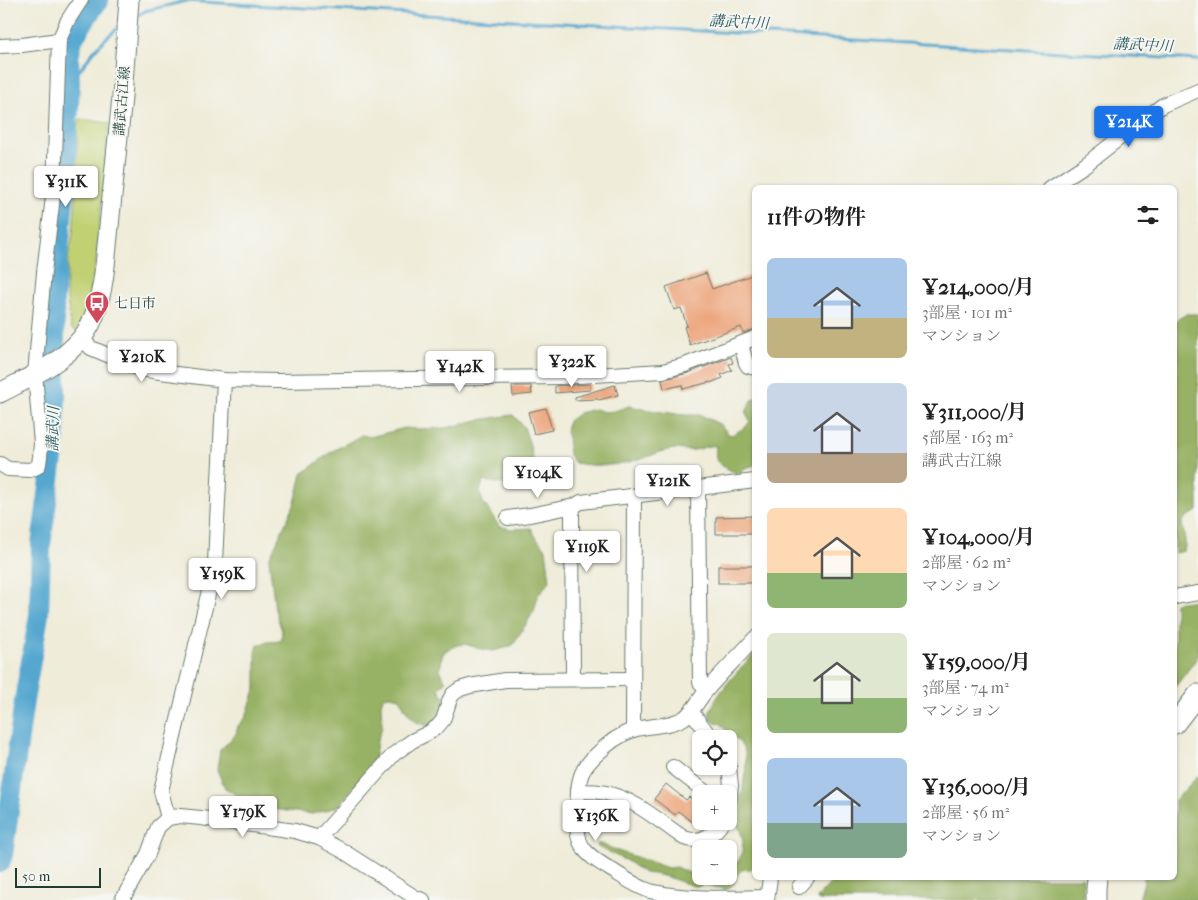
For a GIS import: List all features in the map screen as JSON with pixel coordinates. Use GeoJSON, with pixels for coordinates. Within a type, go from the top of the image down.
{"type":"FeatureCollection","features":[{"type":"Feature","properties":{"kind":"main road","name":"講武古江線"},"geometry":{"type":"LineString","coordinates":[[0,393],[38,373],[76,344],[92,321],[103,284],[122,97],[129,5]]}},
{"type":"Feature","properties":{"kind":"main road"},"geometry":{"type":"LineString","coordinates":[[1177,721],[1198,694]]}},
{"type":"Feature","properties":{"kind":"main road"},"geometry":{"type":"LineString","coordinates":[[1096,900],[1097,880]]}},
{"type":"Feature","properties":{"kind":"street"},"geometry":{"type":"LineString","coordinates":[[0,464],[8,469],[19,470],[34,469],[39,464],[41,442],[38,373],[44,272],[54,188],[59,40],[68,20],[81,0]]}},
{"type":"Feature","properties":{"kind":"street"},"geometry":{"type":"LineString","coordinates":[[0,46],[59,40]]}},
{"type":"Feature","properties":{"kind":"street"},"geometry":{"type":"LineString","coordinates":[[1055,185],[1085,165],[1163,105],[1198,90]]}},
{"type":"Feature","properties":{"kind":"street"},"geometry":{"type":"LineString","coordinates":[[76,344],[141,368],[160,372],[224,380],[278,381],[550,377],[663,371],[685,365],[752,339]]}},
{"type":"Feature","properties":{"kind":"street"},"geometry":{"type":"LineString","coordinates":[[741,344],[746,363],[752,367]]}},
{"type":"Feature","properties":{"kind":"street"},"geometry":{"type":"LineString","coordinates":[[168,818],[161,792],[215,562],[224,380]]}},
{"type":"Feature","properties":{"kind":"street"},"geometry":{"type":"LineString","coordinates":[[508,518],[574,506],[581,502],[752,481]]}},
{"type":"Feature","properties":{"kind":"street"},"geometry":{"type":"LineString","coordinates":[[698,488],[700,682],[706,691]]}},
{"type":"Feature","properties":{"kind":"street"},"geometry":{"type":"LineString","coordinates":[[633,730],[634,496]]}},
{"type":"Feature","properties":{"kind":"street"},"geometry":{"type":"LineString","coordinates":[[573,679],[572,514],[574,506]]}},
{"type":"Feature","properties":{"kind":"street"},"geometry":{"type":"LineString","coordinates":[[1177,597],[1198,593]]}},
{"type":"Feature","properties":{"kind":"street"},"geometry":{"type":"LineString","coordinates":[[752,641],[706,691],[685,718],[675,722],[633,730],[610,742],[592,760],[583,771],[578,792],[576,832],[583,849],[589,856],[633,884],[664,895],[706,899],[767,898],[770,880]]}},
{"type":"Feature","properties":{"kind":"street"},"geometry":{"type":"LineString","coordinates":[[320,838],[394,754],[412,740],[438,726],[443,720],[450,699],[460,689],[505,680],[633,679]]}},
{"type":"Feature","properties":{"kind":"street"},"geometry":{"type":"LineString","coordinates":[[690,711],[705,730]]}},
{"type":"Feature","properties":{"kind":"street"},"geometry":{"type":"LineString","coordinates":[[673,767],[696,785]]}},
{"type":"Feature","properties":{"kind":"street"},"geometry":{"type":"LineString","coordinates":[[578,792],[606,793],[625,799],[689,840],[707,837],[717,830]]}},
{"type":"Feature","properties":{"kind":"street"},"geometry":{"type":"LineString","coordinates":[[122,900],[148,854],[158,827],[168,818],[180,816],[295,831],[320,838],[416,898],[423,900]]}},
{"type":"Feature","properties":{"kind":"green space"},"geometry":{"type":"Polygon","coordinates":[[[80,119],[109,123],[96,263],[84,317],[76,331],[71,328],[66,292],[76,195],[77,128],[80,119]]]}},
{"type":"Feature","properties":{"kind":"green space"},"geometry":{"type":"Polygon","coordinates":[[[1187,314],[1198,314],[1198,511],[1188,516],[1182,522],[1185,548],[1184,551],[1177,553],[1178,352],[1177,319],[1187,314]]]}},
{"type":"Feature","properties":{"kind":"green space"},"geometry":{"type":"Polygon","coordinates":[[[752,401],[752,466],[742,470],[742,474],[736,473],[717,461],[716,446],[707,446],[696,450],[674,449],[632,461],[608,465],[575,463],[569,455],[566,431],[568,421],[579,413],[595,409],[604,412],[615,411],[629,406],[685,415],[701,415],[721,425],[728,434],[732,435],[746,427],[750,421],[746,413],[752,401]]]}},
{"type":"Feature","properties":{"kind":"green space"},"geometry":{"type":"Polygon","coordinates":[[[513,415],[524,427],[529,442],[534,463],[530,479],[505,484],[483,481],[480,493],[483,502],[499,526],[511,529],[531,528],[537,539],[546,549],[550,581],[538,595],[534,611],[513,645],[493,651],[465,644],[457,645],[445,651],[442,656],[440,671],[446,682],[439,688],[446,699],[445,712],[432,723],[426,725],[416,722],[408,713],[400,698],[383,697],[381,704],[382,727],[372,766],[339,806],[312,814],[264,808],[225,788],[217,770],[220,750],[236,734],[238,726],[246,717],[256,687],[256,653],[258,645],[281,641],[282,631],[275,610],[269,559],[295,503],[302,474],[331,452],[362,435],[370,437],[405,428],[446,428],[478,420],[513,415]]]}},
{"type":"Feature","properties":{"kind":"green space"},"geometry":{"type":"Polygon","coordinates":[[[1198,600],[1198,657],[1177,684],[1177,603],[1198,600]]]}},
{"type":"Feature","properties":{"kind":"green space"},"geometry":{"type":"Polygon","coordinates":[[[752,656],[752,868],[741,870],[737,878],[737,862],[742,854],[743,841],[737,824],[737,806],[742,795],[746,765],[745,751],[737,739],[737,730],[726,730],[720,723],[714,722],[709,715],[722,690],[752,656]]]}},
{"type":"Feature","properties":{"kind":"green space"},"geometry":{"type":"Polygon","coordinates":[[[1198,776],[1198,900],[1139,900],[1144,880],[1177,880],[1177,798],[1198,776]]]}},
{"type":"Feature","properties":{"kind":"green space"},"geometry":{"type":"Polygon","coordinates":[[[597,844],[668,868],[676,867],[692,873],[692,885],[702,885],[693,886],[668,877],[644,873],[627,861],[598,847],[597,844]]]}},
{"type":"Feature","properties":{"kind":"green space"},"geometry":{"type":"Polygon","coordinates":[[[833,880],[1083,880],[1083,900],[817,900],[833,880]]]}},
{"type":"Feature","properties":{"kind":"green space"},"geometry":{"type":"Polygon","coordinates":[[[708,885],[732,885],[726,890],[708,885]]]}},
{"type":"Feature","properties":{"kind":"building"},"geometry":{"type":"Polygon","coordinates":[[[706,273],[712,289],[752,275],[752,330],[743,333],[741,327],[690,345],[684,327],[687,326],[681,308],[674,310],[666,287],[706,273]]]}},
{"type":"Feature","properties":{"kind":"building"},"geometry":{"type":"Polygon","coordinates":[[[731,357],[733,363],[729,364],[732,370],[721,375],[723,378],[683,389],[682,385],[664,389],[662,380],[688,373],[731,357]]]}},
{"type":"Feature","properties":{"kind":"building"},"geometry":{"type":"Polygon","coordinates":[[[590,384],[590,390],[555,393],[555,386],[590,384]]]}},
{"type":"Feature","properties":{"kind":"building"},"geometry":{"type":"Polygon","coordinates":[[[615,385],[618,395],[599,400],[575,400],[575,397],[615,385]]]}},
{"type":"Feature","properties":{"kind":"building"},"geometry":{"type":"Polygon","coordinates":[[[512,386],[531,386],[532,394],[513,396],[512,386]]]}},
{"type":"Feature","properties":{"kind":"building"},"geometry":{"type":"Polygon","coordinates":[[[546,408],[552,430],[534,434],[528,412],[546,408]]]}},
{"type":"Feature","properties":{"kind":"building"},"geometry":{"type":"Polygon","coordinates":[[[752,516],[752,534],[716,534],[716,517],[752,516]]]}},
{"type":"Feature","properties":{"kind":"building"},"geometry":{"type":"Polygon","coordinates":[[[718,566],[752,566],[752,583],[718,583],[718,566]]]}},
{"type":"Feature","properties":{"kind":"building"},"geometry":{"type":"Polygon","coordinates":[[[666,784],[686,800],[689,797],[692,799],[692,822],[678,811],[675,815],[654,799],[666,784]]]}},
{"type":"Feature","properties":{"kind":"waterway","name":"講武川"},"geometry":{"type":"LineString","coordinates":[[0,863],[3,855],[24,701],[39,615],[41,544],[54,451],[56,394],[54,300],[65,188],[70,84],[69,58],[73,39],[99,0]]}},
{"type":"Feature","properties":{"kind":"waterway","name":"講武中川"},"geometry":{"type":"LineString","coordinates":[[134,18],[145,11],[186,1],[1198,60]]}},
{"type":"Feature","properties":{"kind":"waterway","name":"講武中川"},"geometry":{"type":"LineString","coordinates":[[70,84],[99,46],[120,27]]}},
{"type":"Feature","properties":{"kind":"place","name":"七日市"},"geometry":{"type":"Point","coordinates":[97,324]}}]}
